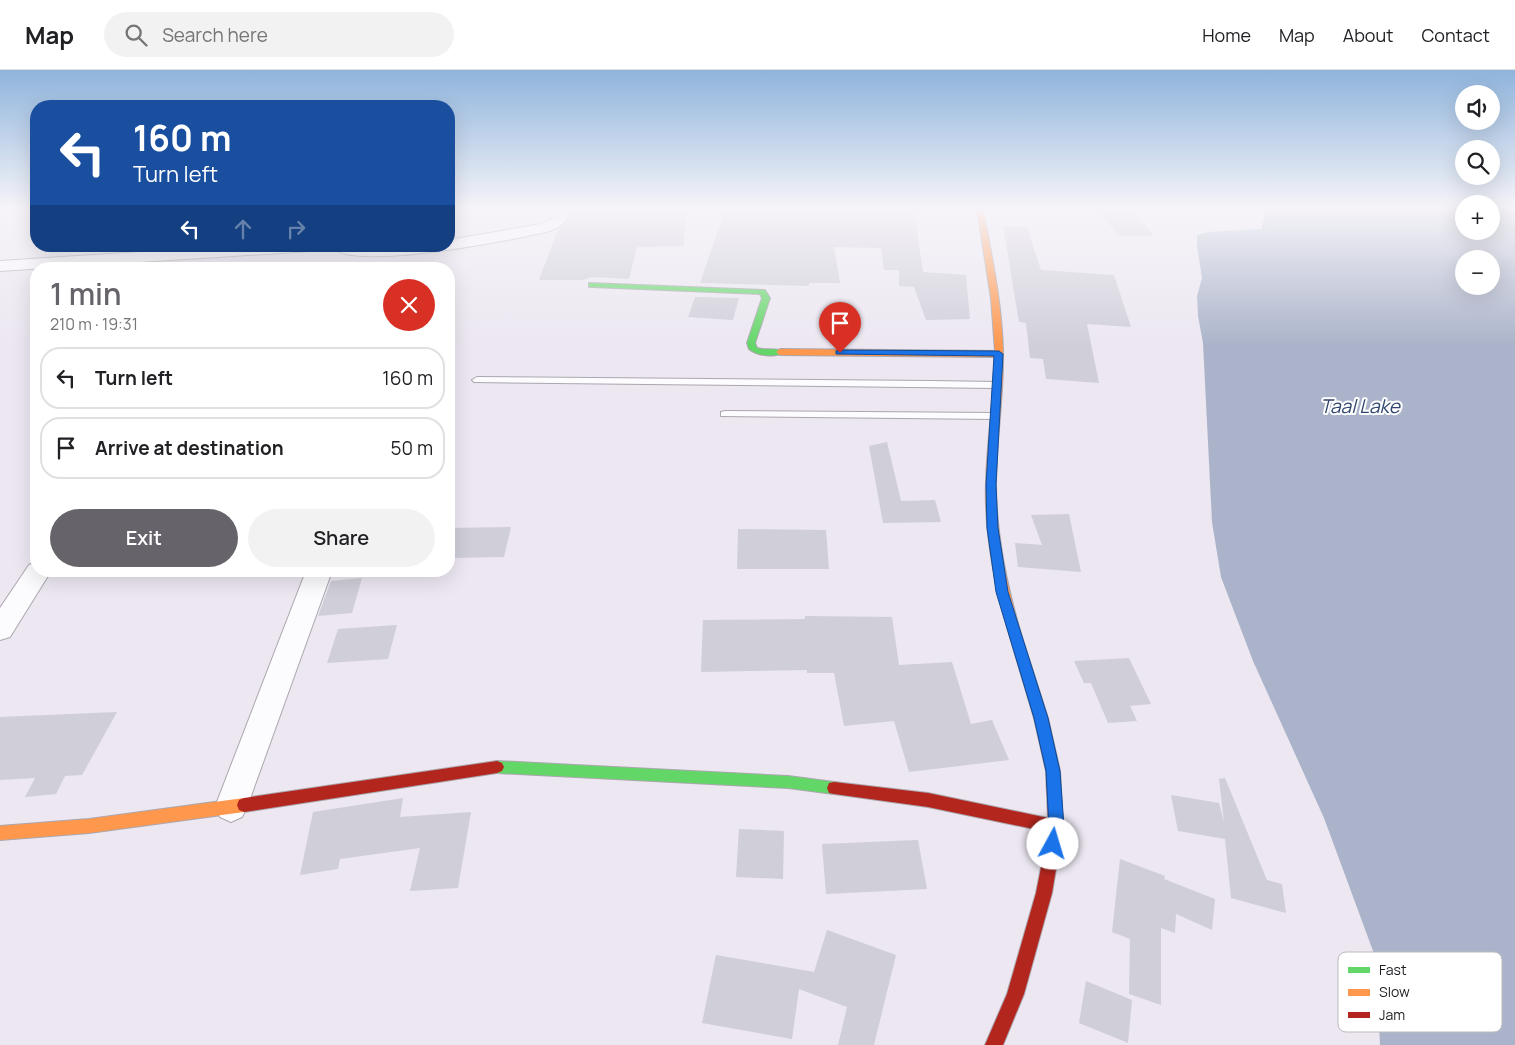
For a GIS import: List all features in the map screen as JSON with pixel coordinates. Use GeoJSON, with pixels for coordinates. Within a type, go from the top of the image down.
{"type":"FeatureCollection","features":[{"type":"Feature","properties":{"kind":"street"},"geometry":{"type":"LineString","coordinates":[[98,262],[271,254]]}},
{"type":"Feature","properties":{"kind":"street"},"geometry":{"type":"LineString","coordinates":[[988,254],[997,311],[999,354],[991,485],[993,528],[1002,592],[1043,727],[1053,771],[1056,827],[1044,893],[1018,985],[994,1045]]}},
{"type":"Feature","properties":{"kind":"street"},"geometry":{"type":"LineString","coordinates":[[0,266],[30,265]]}},
{"type":"Feature","properties":{"kind":"street"},"geometry":{"type":"LineString","coordinates":[[592,285],[762,292],[766,298],[751,343],[753,349],[760,352],[999,354]]}},
{"type":"Feature","properties":{"kind":"street"},"geometry":{"type":"LineString","coordinates":[[0,630],[34,577]]}},
{"type":"Feature","properties":{"kind":"street"},"geometry":{"type":"LineString","coordinates":[[231,807],[317,577]]}},
{"type":"Feature","properties":{"kind":"street"},"geometry":{"type":"LineString","coordinates":[[0,833],[89,826],[231,807],[490,767],[788,782],[928,800],[1056,827]]}},
{"type":"Feature","properties":{"kind":"lane"},"geometry":{"type":"LineString","coordinates":[[477,380],[841,381],[996,386]]}},
{"type":"Feature","properties":{"kind":"lane"},"geometry":{"type":"LineString","coordinates":[[725,414],[995,416]]}},
{"type":"Feature","properties":{"kind":"water","name":"Taal Lake"},"geometry":{"type":"Polygon","coordinates":[[[1198,254],[1455,254],[1455,295],[1500,295],[1500,254],[1515,254],[1515,1045],[1380,1045],[1379,1032],[1502,1032],[1502,952],[1373,952],[1324,818],[1253,661],[1221,577],[1212,522],[1203,343],[1198,316],[1197,296],[1202,278],[1198,254]]]}},
{"type":"Feature","properties":{"kind":"building"},"geometry":{"type":"Polygon","coordinates":[[[549,254],[635,254],[629,279],[592,277],[583,280],[539,280],[549,254]]]}},
{"type":"Feature","properties":{"kind":"building"},"geometry":{"type":"Polygon","coordinates":[[[710,254],[835,254],[840,283],[809,283],[809,286],[700,283],[710,254]]]}},
{"type":"Feature","properties":{"kind":"building"},"geometry":{"type":"Polygon","coordinates":[[[882,254],[920,254],[923,272],[966,275],[970,319],[926,320],[914,287],[899,286],[899,270],[884,270],[882,254]]]}},
{"type":"Feature","properties":{"kind":"building"},"geometry":{"type":"Polygon","coordinates":[[[1008,254],[1036,254],[1041,270],[1114,275],[1131,327],[1087,324],[1099,383],[1046,379],[1043,359],[1030,358],[1026,323],[1019,322],[1008,254]]]}},
{"type":"Feature","properties":{"kind":"building"},"geometry":{"type":"Polygon","coordinates":[[[695,297],[739,298],[733,320],[688,317],[695,297]]]}},
{"type":"Feature","properties":{"kind":"building"},"geometry":{"type":"Polygon","coordinates":[[[887,442],[901,501],[935,500],[941,522],[883,523],[869,446],[887,442]]]}},
{"type":"Feature","properties":{"kind":"building"},"geometry":{"type":"Polygon","coordinates":[[[1069,514],[1081,572],[1018,567],[1015,543],[1042,545],[1031,515],[1069,514]]]}},
{"type":"Feature","properties":{"kind":"building"},"geometry":{"type":"Polygon","coordinates":[[[511,527],[504,557],[455,558],[455,528],[511,527]]]}},
{"type":"Feature","properties":{"kind":"building"},"geometry":{"type":"Polygon","coordinates":[[[738,529],[826,530],[829,569],[737,569],[738,529]]]}},
{"type":"Feature","properties":{"kind":"building"},"geometry":{"type":"Polygon","coordinates":[[[362,578],[352,613],[318,616],[331,581],[362,578]]]}},
{"type":"Feature","properties":{"kind":"building"},"geometry":{"type":"Polygon","coordinates":[[[805,616],[892,617],[899,665],[952,662],[971,724],[992,720],[1009,760],[909,772],[894,721],[844,726],[834,673],[807,673],[807,670],[701,672],[703,620],[805,619],[805,616]]]}},
{"type":"Feature","properties":{"kind":"building"},"geometry":{"type":"Polygon","coordinates":[[[397,625],[388,659],[327,663],[338,629],[397,625]]]}},
{"type":"Feature","properties":{"kind":"building"},"geometry":{"type":"Polygon","coordinates":[[[1129,658],[1151,704],[1130,706],[1137,721],[1108,723],[1091,683],[1084,683],[1074,661],[1129,658]]]}},
{"type":"Feature","properties":{"kind":"building"},"geometry":{"type":"Polygon","coordinates":[[[117,712],[82,775],[65,776],[56,794],[25,797],[35,778],[0,780],[0,717],[117,712]]]}},
{"type":"Feature","properties":{"kind":"building"},"geometry":{"type":"Polygon","coordinates":[[[1225,778],[1267,880],[1282,884],[1286,913],[1231,898],[1225,839],[1178,831],[1171,795],[1219,803],[1224,822],[1219,779],[1225,778]]]}},
{"type":"Feature","properties":{"kind":"building"},"geometry":{"type":"Polygon","coordinates":[[[403,798],[400,817],[471,812],[458,888],[410,891],[420,848],[340,859],[338,869],[300,875],[313,812],[403,798]]]}},
{"type":"Feature","properties":{"kind":"building"},"geometry":{"type":"Polygon","coordinates":[[[739,829],[784,831],[783,879],[736,877],[739,829]]]}},
{"type":"Feature","properties":{"kind":"building"},"geometry":{"type":"Polygon","coordinates":[[[918,840],[927,889],[826,894],[822,844],[918,840]]]}},
{"type":"Feature","properties":{"kind":"building"},"geometry":{"type":"Polygon","coordinates":[[[1120,859],[1165,876],[1164,879],[1215,899],[1212,930],[1176,914],[1175,933],[1161,928],[1161,1005],[1129,994],[1130,939],[1112,932],[1120,859]]]}},
{"type":"Feature","properties":{"kind":"building"},"geometry":{"type":"Polygon","coordinates":[[[827,930],[896,955],[874,1045],[838,1045],[847,1007],[799,989],[792,1039],[702,1023],[716,955],[814,972],[827,930]]]}},
{"type":"Feature","properties":{"kind":"building"},"geometry":{"type":"Polygon","coordinates":[[[1086,981],[1132,1000],[1128,1043],[1079,1023],[1086,981]]]}},
{"type":"Feature","properties":{"kind":"traffic: fast"},"geometry":{"type":"LineString","coordinates":[[592,285],[762,292],[766,298],[751,343],[753,349],[760,352],[780,352]]}},
{"type":"Feature","properties":{"kind":"traffic: fast"},"geometry":{"type":"LineString","coordinates":[[497,767],[788,782],[834,788]]}},
{"type":"Feature","properties":{"kind":"traffic: slow"},"geometry":{"type":"LineString","coordinates":[[988,254],[995,298],[999,352],[991,484],[992,523],[1001,581],[1016,637]]}},
{"type":"Feature","properties":{"kind":"traffic: slow"},"geometry":{"type":"LineString","coordinates":[[780,352],[999,354]]}},
{"type":"Feature","properties":{"kind":"traffic: slow"},"geometry":{"type":"LineString","coordinates":[[0,833],[89,826],[244,805]]}},
{"type":"Feature","properties":{"kind":"traffic: jam"},"geometry":{"type":"LineString","coordinates":[[994,1045],[1015,994],[1044,893],[1056,827],[1053,771],[1041,718],[1016,637]]}},
{"type":"Feature","properties":{"kind":"traffic: jam"},"geometry":{"type":"LineString","coordinates":[[244,805],[497,767]]}},
{"type":"Feature","properties":{"kind":"traffic: jam"},"geometry":{"type":"LineString","coordinates":[[834,788],[928,800],[1056,827]]}},
{"type":"Feature","properties":{"kind":"route"},"geometry":{"type":"LineString","coordinates":[[840,353],[999,354],[991,485],[993,528],[1002,592],[1041,718],[1053,771],[1056,827],[1053,844]]}}]}
